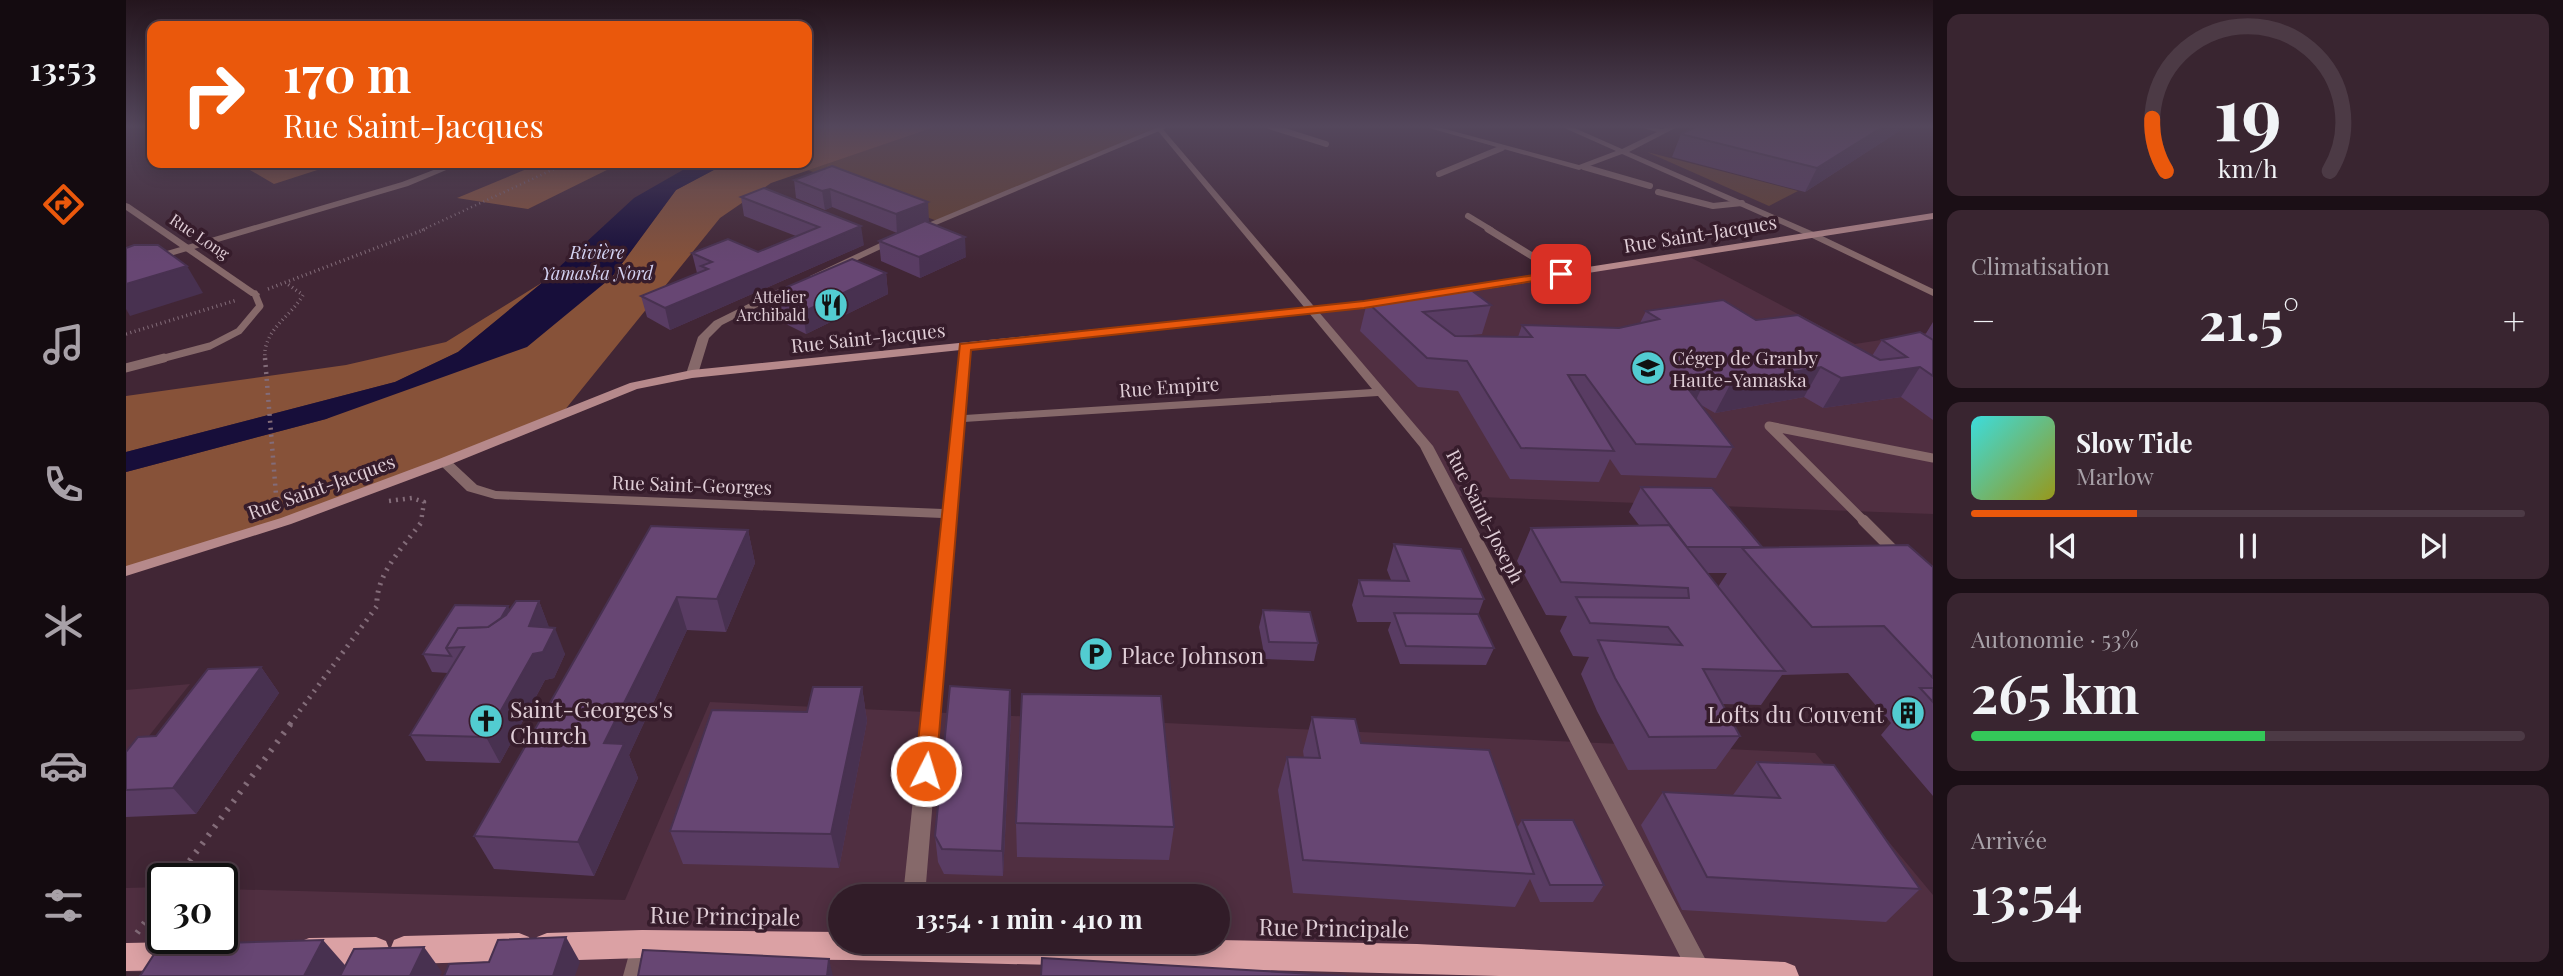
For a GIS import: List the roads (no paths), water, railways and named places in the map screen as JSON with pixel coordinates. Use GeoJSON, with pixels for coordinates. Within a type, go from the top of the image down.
{"type":"FeatureCollection","features":[{"type":"Feature","properties":{"kind":"main road","name":"Rue Saint-Jacques"},"geometry":{"type":"LineString","coordinates":[[126,571],[286,521],[444,462],[599,398],[634,386],[692,374],[1315,310],[1933,216]]}},
{"type":"Feature","properties":{"kind":"main road","name":"Rue Principale"},"geometry":{"type":"LineString","coordinates":[[282,953],[642,944],[828,944]]}},
{"type":"Feature","properties":{"kind":"main road"},"geometry":{"type":"LineString","coordinates":[[130,948],[199,955]]}},
{"type":"Feature","properties":{"kind":"main road","name":"Rue Principale"},"geometry":{"type":"LineString","coordinates":[[1132,954],[1420,967],[1785,976]]}},
{"type":"Feature","properties":{"kind":"street"},"geometry":{"type":"LineString","coordinates":[[126,266],[405,184],[437,172]]}},
{"type":"Feature","properties":{"kind":"street"},"geometry":{"type":"LineString","coordinates":[[810,278],[1057,172]]}},
{"type":"Feature","properties":{"kind":"street","name":"Rue Saint-Joseph"},"geometry":{"type":"LineString","coordinates":[[1201,172],[1426,446],[1700,972]]}},
{"type":"Feature","properties":{"kind":"street"},"geometry":{"type":"LineString","coordinates":[[1670,172],[1813,235],[1933,293]]}},
{"type":"Feature","properties":{"kind":"street","name":"Rue Long"},"geometry":{"type":"LineString","coordinates":[[126,206],[190,247],[255,294]]}},
{"type":"Feature","properties":{"kind":"street"},"geometry":{"type":"LineString","coordinates":[[692,374],[704,337],[718,323],[798,284]]}},
{"type":"Feature","properties":{"kind":"street"},"geometry":{"type":"LineString","coordinates":[[915,884],[965,347]]}},
{"type":"Feature","properties":{"kind":"street","name":"Rue Empire"},"geometry":{"type":"LineString","coordinates":[[958,419],[1382,392]]}},
{"type":"Feature","properties":{"kind":"street","name":"Rue Saint-Georges"},"geometry":{"type":"LineString","coordinates":[[444,462],[472,488],[495,495],[949,514]]}},
{"type":"Feature","properties":{"kind":"street"},"geometry":{"type":"LineString","coordinates":[[634,976],[642,944]]}},
{"type":"Feature","properties":{"kind":"lane"},"geometry":{"type":"LineString","coordinates":[[1439,174],[1445,172]]}},
{"type":"Feature","properties":{"kind":"lane"},"geometry":{"type":"LineString","coordinates":[[1600,172],[1650,186]]}},
{"type":"Feature","properties":{"kind":"lane"},"geometry":{"type":"LineString","coordinates":[[1658,192],[1713,206],[1742,204]]}},
{"type":"Feature","properties":{"kind":"lane"},"geometry":{"type":"LineString","coordinates":[[1468,216],[1561,274]]}},
{"type":"Feature","properties":{"kind":"lane"},"geometry":{"type":"LineString","coordinates":[[126,368],[210,346],[239,331],[260,306],[255,294]]}},
{"type":"Feature","properties":{"kind":"lane"},"geometry":{"type":"LineString","coordinates":[[1904,560],[1769,426],[1933,458]]}},
{"type":"Feature","properties":{"kind":"water","name":"Rivière Yamaska Nord"},"geometry":{"type":"Polygon","coordinates":[[[680,172],[711,172],[676,190],[612,277],[527,347],[326,419],[126,472],[126,452],[395,382],[458,352],[543,282],[634,198],[680,172]]]}},
{"type":"Feature","properties":{"kind":"place","name":"Attelier Archibald"},"geometry":{"type":"Point","coordinates":[831,305]}},
{"type":"Feature","properties":{"kind":"place","name":"Cégep de Granby Haute-Yamaska"},"geometry":{"type":"Point","coordinates":[1648,368]}},
{"type":"Feature","properties":{"kind":"place","name":"Place Johnson"},"geometry":{"type":"Point","coordinates":[1096,654]}},
{"type":"Feature","properties":{"kind":"place","name":"Lofts du Couvent"},"geometry":{"type":"Point","coordinates":[1908,713]}},
{"type":"Feature","properties":{"kind":"place","name":"Saint-Georges's Church"},"geometry":{"type":"Point","coordinates":[486,721]}}]}
